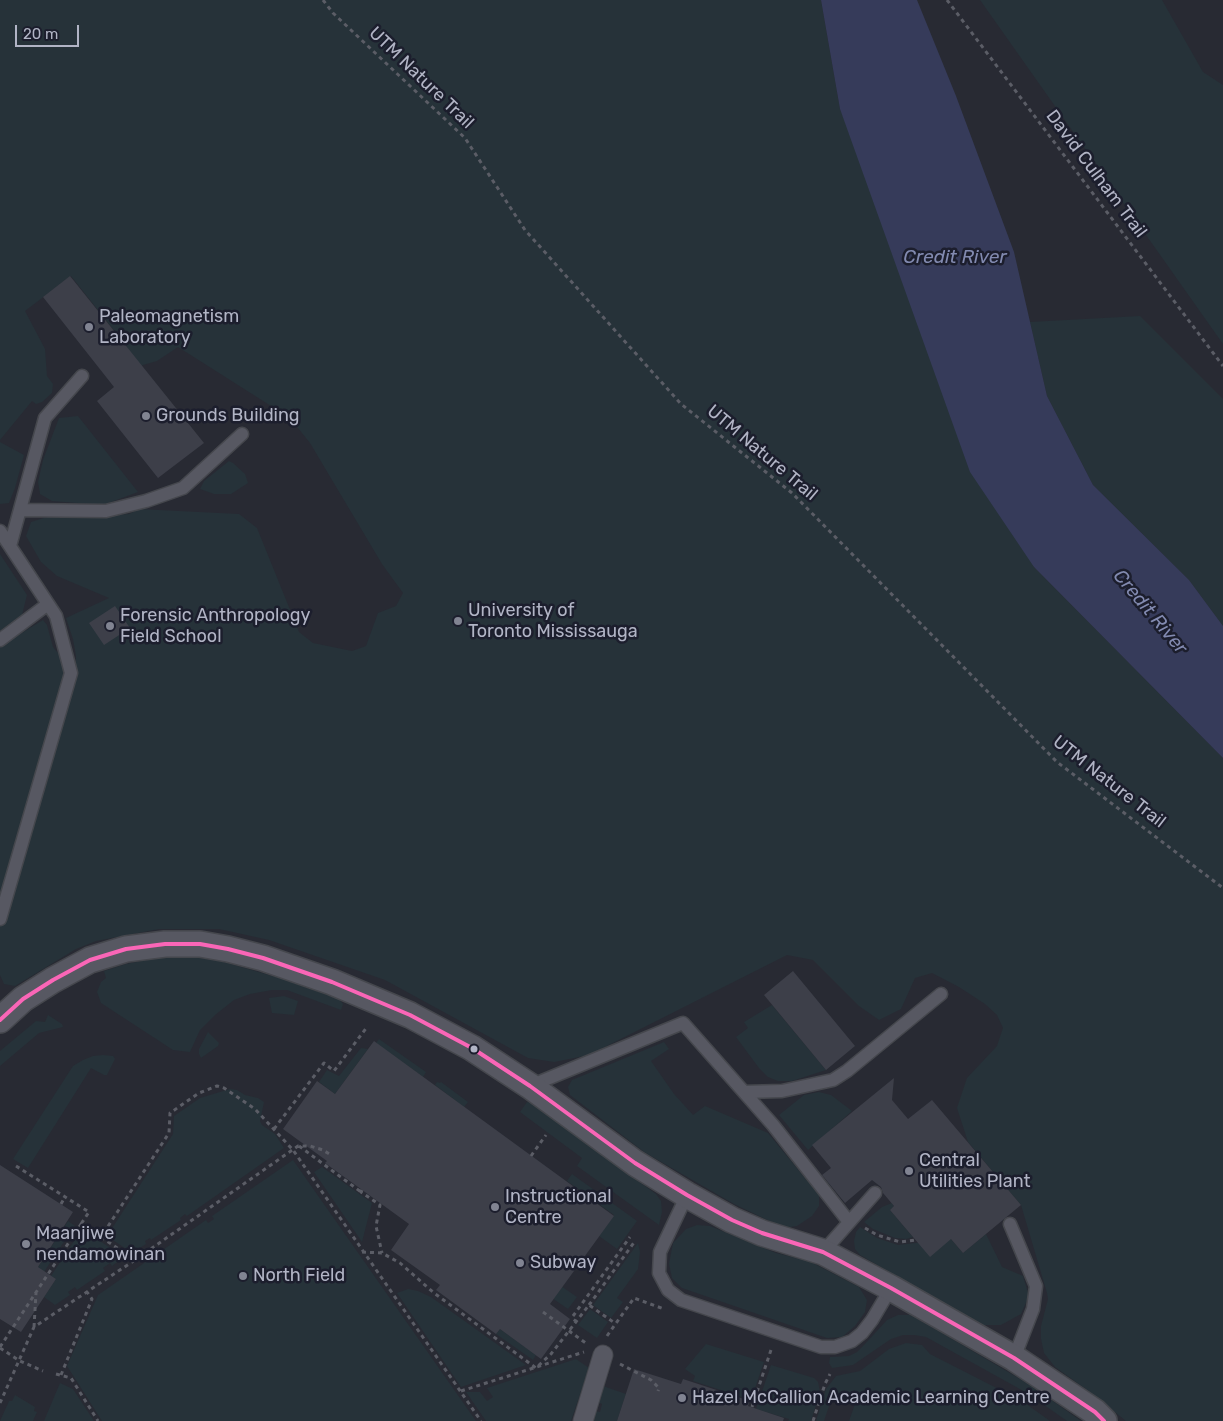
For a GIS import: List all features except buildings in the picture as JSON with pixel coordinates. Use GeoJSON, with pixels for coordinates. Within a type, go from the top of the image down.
{"type":"FeatureCollection","features":[{"type":"Feature","properties":{"kind":"street"},"geometry":{"type":"LineString","coordinates":[[0,1020],[23,999],[90,960],[126,949],[165,944],[200,944],[228,949],[263,958],[332,982],[410,1015],[472,1048],[530,1086],[636,1163],[686,1194],[732,1220],[762,1233],[823,1252],[891,1288],[1014,1358],[1086,1406],[1104,1421]]}},
{"type":"Feature","properties":{"kind":"street"},"geometry":{"type":"LineString","coordinates":[[583,1421],[598,1352]]}},
{"type":"Feature","properties":{"kind":"lane"},"geometry":{"type":"LineString","coordinates":[[10,546],[45,418],[82,376]]}},
{"type":"Feature","properties":{"kind":"lane"},"geometry":{"type":"LineString","coordinates":[[20,510],[106,510],[146,501],[183,488],[242,434]]}},
{"type":"Feature","properties":{"kind":"lane"},"geometry":{"type":"LineString","coordinates":[[0,531],[56,616],[71,673],[0,919]]}},
{"type":"Feature","properties":{"kind":"lane"},"geometry":{"type":"LineString","coordinates":[[0,640],[48,604]]}},
{"type":"Feature","properties":{"kind":"lane"},"geometry":{"type":"LineString","coordinates":[[744,1092],[782,1091],[833,1080],[848,1071],[941,994]]}},
{"type":"Feature","properties":{"kind":"lane"},"geometry":{"type":"LineString","coordinates":[[530,1086],[683,1023],[852,1220]]}},
{"type":"Feature","properties":{"kind":"lane"},"geometry":{"type":"LineString","coordinates":[[823,1252],[874,1193]]}},
{"type":"Feature","properties":{"kind":"lane"},"geometry":{"type":"LineString","coordinates":[[686,1194],[660,1252],[659,1273],[668,1290],[681,1300],[822,1347],[835,1347],[852,1341],[862,1333],[891,1288]]}},
{"type":"Feature","properties":{"kind":"lane"},"geometry":{"type":"LineString","coordinates":[[1010,1224],[1036,1286],[1033,1309],[1014,1358]]}},
{"type":"Feature","properties":{"kind":"path","name":"UTM Nature Trail"},"geometry":{"type":"LineString","coordinates":[[323,0],[333,13],[464,138],[525,230],[681,404],[792,493],[1058,762],[1223,888]]}},
{"type":"Feature","properties":{"kind":"path","name":"David Culham Trail"},"geometry":{"type":"LineString","coordinates":[[947,0],[1223,366]]}},
{"type":"Feature","properties":{"kind":"path"},"geometry":{"type":"LineString","coordinates":[[274,1130],[324,1063],[334,1071],[367,1027]]}},
{"type":"Feature","properties":{"kind":"path"},"geometry":{"type":"LineString","coordinates":[[101,1238],[169,1133],[170,1113],[199,1093],[216,1086],[224,1088],[255,1109],[293,1150],[481,1421]]}},
{"type":"Feature","properties":{"kind":"path"},"geometry":{"type":"LineString","coordinates":[[531,1156],[546,1135]]}},
{"type":"Feature","properties":{"kind":"path"},"geometry":{"type":"LineString","coordinates":[[298,1146],[380,1205],[376,1226],[382,1253]]}},
{"type":"Feature","properties":{"kind":"path"},"geometry":{"type":"LineString","coordinates":[[34,1328],[298,1146],[310,1146],[331,1155]]}},
{"type":"Feature","properties":{"kind":"path"},"geometry":{"type":"LineString","coordinates":[[16,1166],[89,1212],[0,1348],[43,1371]]}},
{"type":"Feature","properties":{"kind":"path"},"geometry":{"type":"LineString","coordinates":[[61,1204],[65,1197]]}},
{"type":"Feature","properties":{"kind":"path"},"geometry":{"type":"LineString","coordinates":[[852,1220],[889,1240],[900,1242],[915,1240]]}},
{"type":"Feature","properties":{"kind":"path"},"geometry":{"type":"LineString","coordinates":[[81,1224],[135,1260]]}},
{"type":"Feature","properties":{"kind":"path"},"geometry":{"type":"LineString","coordinates":[[577,1322],[573,1319],[573,1316],[630,1237]]}},
{"type":"Feature","properties":{"kind":"path"},"geometry":{"type":"LineString","coordinates":[[536,1368],[551,1354],[577,1322],[635,1241]]}},
{"type":"Feature","properties":{"kind":"path"},"geometry":{"type":"LineString","coordinates":[[362,1252],[382,1253],[400,1263],[434,1294],[536,1368]]}},
{"type":"Feature","properties":{"kind":"path"},"geometry":{"type":"LineString","coordinates":[[0,1403],[34,1328],[36,1292]]}},
{"type":"Feature","properties":{"kind":"path"},"geometry":{"type":"LineString","coordinates":[[61,1375],[92,1299],[87,1292]]}},
{"type":"Feature","properties":{"kind":"path"},"geometry":{"type":"LineString","coordinates":[[589,1305],[616,1324],[634,1298],[671,1312]]}},
{"type":"Feature","properties":{"kind":"path"},"geometry":{"type":"LineString","coordinates":[[543,1312],[598,1352],[650,1380],[659,1388],[658,1391]]}},
{"type":"Feature","properties":{"kind":"path"},"geometry":{"type":"LineString","coordinates":[[752,1407],[773,1344]]}},
{"type":"Feature","properties":{"kind":"path"},"geometry":{"type":"LineString","coordinates":[[461,1391],[536,1368],[598,1352]]}},
{"type":"Feature","properties":{"kind":"path"},"geometry":{"type":"LineString","coordinates":[[56,1374],[71,1378],[98,1421]]}},
{"type":"Feature","properties":{"kind":"path"},"geometry":{"type":"LineString","coordinates":[[813,1421],[830,1374]]}},
{"type":"Feature","properties":{"kind":"shaded area","name":"University of Toronto Mississauga"},"geometry":{"type":"Polygon","coordinates":[[[0,0],[821,0],[840,109],[1034,567],[1223,758],[1223,1421],[1126,1421],[1055,1367],[1044,1353],[1041,1326],[1048,1299],[1021,1205],[968,1142],[957,1108],[967,1078],[997,1046],[1003,1028],[997,1015],[985,1004],[959,987],[932,973],[915,978],[901,1009],[879,1020],[859,1006],[813,960],[787,955],[589,1055],[554,1062],[528,1058],[385,980],[269,940],[219,929],[159,929],[96,941],[76,949],[15,986],[4,984],[0,975],[0,646],[43,620],[47,625],[53,647],[75,673],[76,656],[66,618],[109,598],[57,576],[41,562],[26,536],[31,522],[50,516],[87,517],[129,514],[139,509],[239,514],[257,528],[299,632],[313,643],[352,651],[366,646],[378,613],[396,606],[403,593],[382,564],[310,443],[290,418],[178,347],[157,361],[143,365],[130,375],[124,343],[71,276],[25,311],[45,349],[47,376],[53,384],[52,393],[42,402],[36,404],[32,401],[0,440],[0,0]]]}},
{"type":"Feature","properties":{"kind":"shaded area"},"geometry":{"type":"Polygon","coordinates":[[[980,0],[1162,0],[1203,72],[1223,85],[1223,344],[980,0]]]}},
{"type":"Feature","properties":{"kind":"shaded area"},"geometry":{"type":"Polygon","coordinates":[[[1140,316],[1223,399],[1223,626],[1189,580],[1093,485],[1047,396],[1030,322],[1140,316]]]}},
{"type":"Feature","properties":{"kind":"shaded area"},"geometry":{"type":"Polygon","coordinates":[[[78,416],[138,492],[103,505],[52,501],[40,494],[38,482],[43,460],[59,418],[78,416]]]}},
{"type":"Feature","properties":{"kind":"shaded area"},"geometry":{"type":"Polygon","coordinates":[[[0,442],[24,455],[9,503],[0,504],[0,442]]]}},
{"type":"Feature","properties":{"kind":"shaded area"},"geometry":{"type":"Polygon","coordinates":[[[229,461],[245,474],[248,483],[231,494],[214,494],[200,489],[204,481],[229,461]]]}},
{"type":"Feature","properties":{"kind":"shaded area"},"geometry":{"type":"Polygon","coordinates":[[[0,554],[27,595],[22,615],[0,631],[0,554]]]}},
{"type":"Feature","properties":{"kind":"shaded area"},"geometry":{"type":"Polygon","coordinates":[[[189,956],[224,962],[276,977],[339,999],[343,1004],[341,1010],[287,990],[272,990],[250,994],[234,1000],[215,1015],[200,1030],[190,1052],[173,1050],[101,1003],[97,992],[101,982],[106,978],[104,971],[126,964],[162,957],[189,956]]]}},
{"type":"Feature","properties":{"kind":"shaded area"},"geometry":{"type":"Polygon","coordinates":[[[284,996],[298,1001],[294,1015],[272,1013],[269,998],[284,996]]]}},
{"type":"Feature","properties":{"kind":"shaded area"},"geometry":{"type":"Polygon","coordinates":[[[772,1005],[826,1070],[792,1081],[778,1081],[768,1077],[759,1068],[736,1037],[748,1028],[744,1022],[772,1005]]]}},
{"type":"Feature","properties":{"kind":"shaded area"},"geometry":{"type":"Polygon","coordinates":[[[48,1015],[62,1024],[63,1027],[39,1033],[0,1066],[0,1051],[36,1021],[45,1022],[48,1015]]]}},
{"type":"Feature","properties":{"kind":"shaded area"},"geometry":{"type":"Polygon","coordinates":[[[208,1032],[219,1043],[218,1046],[201,1058],[199,1049],[208,1032]]]}},
{"type":"Feature","properties":{"kind":"shaded area"},"geometry":{"type":"Polygon","coordinates":[[[379,1039],[426,1072],[423,1077],[376,1043],[379,1039]]]}},
{"type":"Feature","properties":{"kind":"shaded area"},"geometry":{"type":"Polygon","coordinates":[[[664,1042],[669,1049],[651,1061],[674,1094],[693,1115],[705,1106],[768,1133],[819,1195],[819,1206],[812,1216],[797,1226],[784,1228],[734,1204],[644,1152],[570,1095],[568,1087],[572,1080],[664,1042]]]}},
{"type":"Feature","properties":{"kind":"shaded area"},"geometry":{"type":"Polygon","coordinates":[[[361,1048],[368,1049],[335,1094],[319,1082],[327,1070],[339,1076],[361,1048]]]}},
{"type":"Feature","properties":{"kind":"shaded area"},"geometry":{"type":"Polygon","coordinates":[[[93,1056],[113,1056],[115,1059],[107,1075],[91,1068],[28,1168],[13,1159],[73,1066],[93,1056]]]}},
{"type":"Feature","properties":{"kind":"shaded area"},"geometry":{"type":"Polygon","coordinates":[[[437,1082],[441,1082],[468,1102],[464,1107],[435,1085],[437,1082]]]}},
{"type":"Feature","properties":{"kind":"shaded area"},"geometry":{"type":"Polygon","coordinates":[[[230,1089],[258,1098],[264,1102],[260,1121],[262,1125],[275,1134],[284,1148],[187,1216],[185,1214],[180,1218],[181,1220],[151,1240],[150,1238],[145,1241],[146,1244],[132,1253],[107,1236],[173,1134],[174,1116],[200,1098],[230,1089]]]}},
{"type":"Feature","properties":{"kind":"shaded area"},"geometry":{"type":"Polygon","coordinates":[[[819,1092],[831,1095],[852,1111],[808,1150],[779,1115],[804,1095],[819,1092]]]}},
{"type":"Feature","properties":{"kind":"shaded area"},"geometry":{"type":"Polygon","coordinates":[[[527,1102],[531,1103],[656,1194],[661,1201],[662,1212],[659,1225],[577,1166],[582,1158],[520,1112],[527,1102]]]}},
{"type":"Feature","properties":{"kind":"shaded area"},"geometry":{"type":"Polygon","coordinates":[[[293,1160],[476,1421],[102,1421],[67,1366],[98,1295],[206,1220],[208,1223],[214,1219],[212,1216],[293,1160]]]}},
{"type":"Feature","properties":{"kind":"shaded area"},"geometry":{"type":"Polygon","coordinates":[[[322,1167],[372,1203],[362,1242],[314,1172],[322,1167]]]}},
{"type":"Feature","properties":{"kind":"shaded area"},"geometry":{"type":"Polygon","coordinates":[[[572,1174],[637,1221],[617,1249],[599,1236],[614,1215],[567,1181],[572,1174]]]}},
{"type":"Feature","properties":{"kind":"shaded area"},"geometry":{"type":"Polygon","coordinates":[[[892,1203],[894,1207],[890,1210],[913,1237],[906,1239],[895,1238],[873,1229],[864,1222],[882,1207],[892,1203]]]}},
{"type":"Feature","properties":{"kind":"shaded area"},"geometry":{"type":"Polygon","coordinates":[[[68,1221],[75,1226],[65,1235],[67,1237],[44,1272],[38,1267],[68,1221]]]}},
{"type":"Feature","properties":{"kind":"shaded area"},"geometry":{"type":"Polygon","coordinates":[[[697,1225],[710,1226],[776,1253],[809,1261],[859,1287],[867,1300],[865,1312],[855,1326],[842,1337],[827,1338],[682,1288],[672,1278],[669,1264],[673,1243],[686,1229],[697,1225]]]}},
{"type":"Feature","properties":{"kind":"shaded area"},"geometry":{"type":"Polygon","coordinates":[[[860,1227],[877,1238],[898,1245],[951,1239],[963,1253],[986,1234],[1002,1267],[1023,1276],[1029,1296],[1021,1314],[1001,1325],[981,1325],[860,1255],[855,1249],[854,1241],[856,1232],[860,1227]]]}},
{"type":"Feature","properties":{"kind":"shaded area"},"geometry":{"type":"Polygon","coordinates":[[[82,1229],[124,1257],[112,1266],[110,1263],[103,1268],[105,1271],[77,1290],[75,1287],[68,1292],[70,1295],[55,1305],[44,1297],[56,1279],[51,1276],[82,1229]]]}},
{"type":"Feature","properties":{"kind":"shaded area"},"geometry":{"type":"Polygon","coordinates":[[[638,1243],[640,1252],[638,1269],[617,1298],[623,1302],[611,1318],[593,1305],[638,1243]]]}},
{"type":"Feature","properties":{"kind":"shaded area"},"geometry":{"type":"Polygon","coordinates":[[[561,1286],[577,1297],[568,1309],[552,1298],[561,1286]]]}},
{"type":"Feature","properties":{"kind":"shaded area"},"geometry":{"type":"Polygon","coordinates":[[[408,1289],[431,1297],[526,1365],[461,1387],[397,1293],[408,1289]]]}},
{"type":"Feature","properties":{"kind":"shaded area"},"geometry":{"type":"Polygon","coordinates":[[[590,1309],[608,1322],[597,1338],[578,1325],[590,1309]]]}},
{"type":"Feature","properties":{"kind":"shaded area"},"geometry":{"type":"Polygon","coordinates":[[[898,1315],[910,1315],[930,1326],[1032,1386],[1081,1421],[1067,1421],[1027,1393],[926,1337],[903,1335],[891,1339],[853,1365],[832,1368],[829,1363],[830,1357],[849,1356],[857,1352],[887,1320],[898,1315]]]}},
{"type":"Feature","properties":{"kind":"shaded area"},"geometry":{"type":"Polygon","coordinates":[[[500,1329],[536,1355],[533,1360],[496,1334],[500,1329]]]}},
{"type":"Feature","properties":{"kind":"shaded area"},"geometry":{"type":"Polygon","coordinates":[[[906,1343],[922,1345],[930,1354],[1022,1401],[1050,1421],[849,1421],[855,1404],[832,1397],[824,1421],[816,1421],[826,1389],[836,1376],[860,1371],[889,1349],[906,1343]]]}},
{"type":"Feature","properties":{"kind":"shaded area"},"geometry":{"type":"Polygon","coordinates":[[[706,1344],[764,1362],[751,1400],[693,1381],[695,1376],[685,1369],[706,1344]]]}},
{"type":"Feature","properties":{"kind":"shaded area"},"geometry":{"type":"Polygon","coordinates":[[[576,1359],[589,1368],[571,1421],[486,1421],[466,1392],[480,1392],[487,1401],[493,1397],[487,1388],[576,1359]]]}},
{"type":"Feature","properties":{"kind":"shaded area"},"geometry":{"type":"Polygon","coordinates":[[[771,1365],[814,1378],[818,1382],[820,1392],[811,1421],[788,1421],[789,1419],[756,1409],[771,1365]]]}},
{"type":"Feature","properties":{"kind":"shaded area"},"geometry":{"type":"Polygon","coordinates":[[[60,1383],[73,1389],[94,1421],[44,1421],[60,1383]]]}},
{"type":"Feature","properties":{"kind":"shaded area"},"geometry":{"type":"Polygon","coordinates":[[[603,1386],[626,1394],[617,1421],[593,1421],[596,1411],[600,1412],[602,1404],[598,1402],[603,1386]]]}},
{"type":"Feature","properties":{"kind":"shaded area"},"geometry":{"type":"Polygon","coordinates":[[[15,1395],[35,1407],[34,1411],[37,1412],[33,1421],[0,1421],[9,1401],[12,1401],[15,1395]]]}},
{"type":"Feature","properties":{"kind":"water","name":"Credit River"},"geometry":{"type":"Polygon","coordinates":[[[821,0],[917,0],[956,96],[1014,252],[1047,396],[1093,485],[1189,580],[1223,626],[1223,758],[1034,567],[970,472],[840,109],[821,0]]]}},
{"type":"Feature","properties":{"kind":"transit line"},"geometry":{"type":"LineString","coordinates":[[0,1020],[23,999],[90,960],[126,949],[165,944],[200,944],[228,949],[263,958],[332,982],[410,1015],[472,1048],[530,1086],[635,1163],[687,1195],[732,1220],[762,1233],[823,1252],[891,1288],[1014,1358],[1095,1412],[1104,1421]]}},
{"type":"Feature","properties":{"kind":"place","name":"Paleomagnetism Laboratory"},"geometry":{"type":"Point","coordinates":[89,327]}},
{"type":"Feature","properties":{"kind":"place","name":"Grounds Building"},"geometry":{"type":"Point","coordinates":[146,416]}},
{"type":"Feature","properties":{"kind":"place","name":"University of Toronto Mississauga"},"geometry":{"type":"Point","coordinates":[458,621]}},
{"type":"Feature","properties":{"kind":"place","name":"Forensic Anthropology Field School"},"geometry":{"type":"Point","coordinates":[110,626]}},
{"type":"Feature","properties":{"kind":"place","name":"Central Utilities Plant"},"geometry":{"type":"Point","coordinates":[909,1171]}},
{"type":"Feature","properties":{"kind":"place","name":"Instructional Centre"},"geometry":{"type":"Point","coordinates":[495,1207]}},
{"type":"Feature","properties":{"kind":"place","name":"Maanjiwe nendamowinan"},"geometry":{"type":"Point","coordinates":[26,1244]}},
{"type":"Feature","properties":{"kind":"place","name":"Subway"},"geometry":{"type":"Point","coordinates":[520,1263]}},
{"type":"Feature","properties":{"kind":"place","name":"North Field"},"geometry":{"type":"Point","coordinates":[243,1276]}},
{"type":"Feature","properties":{"kind":"place","name":"Hazel McCallion Academic Learning Centre"},"geometry":{"type":"Point","coordinates":[682,1398]}}]}
